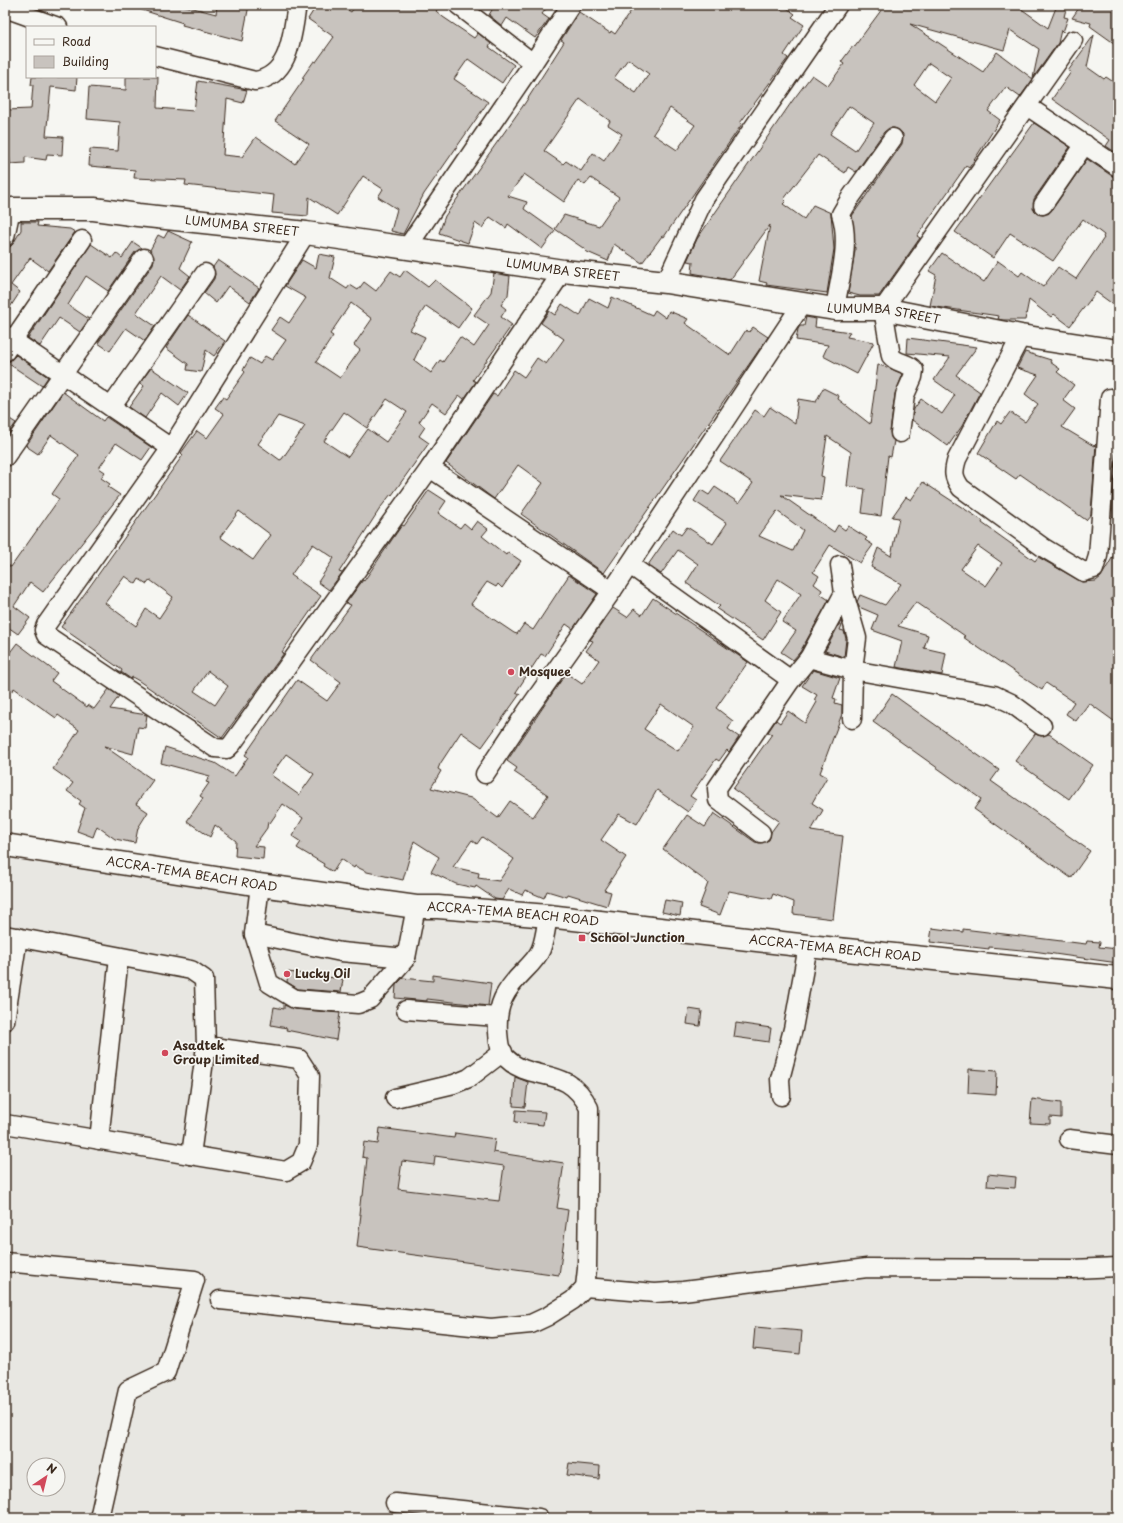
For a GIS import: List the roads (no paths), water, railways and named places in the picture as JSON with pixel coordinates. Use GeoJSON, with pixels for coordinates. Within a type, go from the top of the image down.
{"type":"FeatureCollection","features":[{"type":"Feature","properties":{"kind":"main road","name":"LUMUMBA STREET"},"geometry":{"type":"LineString","coordinates":[[8,209],[94,209],[306,233],[563,272],[666,282],[834,310],[883,309],[1021,336],[1118,351]]}},
{"type":"Feature","properties":{"kind":"main road","name":"ACCRA-TEMA BEACH ROAD"},"geometry":{"type":"LineString","coordinates":[[5,845],[260,885],[416,906],[548,916],[808,946],[1118,978]]}},
{"type":"Feature","properties":{"kind":"street"},"geometry":{"type":"LineString","coordinates":[[156,56],[255,81],[263,80],[278,70],[288,55],[296,5]]}},
{"type":"Feature","properties":{"kind":"street"},"geometry":{"type":"LineString","coordinates":[[458,5],[533,63]]}},
{"type":"Feature","properties":{"kind":"street"},"geometry":{"type":"LineString","coordinates":[[406,249],[571,5]]}},
{"type":"Feature","properties":{"kind":"street"},"geometry":{"type":"LineString","coordinates":[[666,282],[704,199],[838,5]]}},
{"type":"Feature","properties":{"kind":"street"},"geometry":{"type":"LineString","coordinates":[[5,8],[55,26]]}},
{"type":"Feature","properties":{"kind":"street"},"geometry":{"type":"LineString","coordinates":[[900,433],[904,395],[913,377],[914,370],[910,365],[894,360],[891,356],[883,309],[1073,40]]}},
{"type":"Feature","properties":{"kind":"street"},"geometry":{"type":"LineString","coordinates":[[1027,106],[1118,167]]}},
{"type":"Feature","properties":{"kind":"street"},"geometry":{"type":"LineString","coordinates":[[834,310],[845,246],[844,222],[841,214],[851,197],[893,138]]}},
{"type":"Feature","properties":{"kind":"street"},"geometry":{"type":"LineString","coordinates":[[1043,205],[1085,144]]}},
{"type":"Feature","properties":{"kind":"street"},"geometry":{"type":"LineString","coordinates":[[5,237],[8,209]]}},
{"type":"Feature","properties":{"kind":"street"},"geometry":{"type":"LineString","coordinates":[[306,233],[171,448],[46,625],[44,630],[46,635],[215,748],[227,749],[232,744],[430,468],[563,272]]}},
{"type":"Feature","properties":{"kind":"street"},"geometry":{"type":"LineString","coordinates":[[82,240],[8,343],[63,373],[171,448]]}},
{"type":"Feature","properties":{"kind":"street"},"geometry":{"type":"LineString","coordinates":[[5,458],[144,258]]}},
{"type":"Feature","properties":{"kind":"street"},"geometry":{"type":"LineString","coordinates":[[111,407],[205,273]]}},
{"type":"Feature","properties":{"kind":"street"},"geometry":{"type":"LineString","coordinates":[[485,774],[527,711],[630,566],[802,304]]}},
{"type":"Feature","properties":{"kind":"street"},"geometry":{"type":"LineString","coordinates":[[1021,336],[957,459],[953,471],[954,478],[961,488],[1044,548],[1084,572],[1094,569],[1098,556],[1110,398]]}},
{"type":"Feature","properties":{"kind":"street"},"geometry":{"type":"LineString","coordinates":[[430,468],[612,591]]}},
{"type":"Feature","properties":{"kind":"street"},"geometry":{"type":"LineString","coordinates":[[840,565],[844,593],[857,638],[853,670],[852,719]]}},
{"type":"Feature","properties":{"kind":"street"},"geometry":{"type":"LineString","coordinates":[[630,566],[791,680]]}},
{"type":"Feature","properties":{"kind":"street"},"geometry":{"type":"LineString","coordinates":[[761,833],[718,800],[717,788],[791,680],[809,658],[844,593]]}},
{"type":"Feature","properties":{"kind":"street"},"geometry":{"type":"LineString","coordinates":[[809,658],[853,670],[994,695],[1011,703],[1042,726]]}},
{"type":"Feature","properties":{"kind":"street"},"geometry":{"type":"LineString","coordinates":[[260,885],[254,934],[269,983],[294,999],[358,1004],[370,999],[406,958],[416,906]]}},
{"type":"Feature","properties":{"kind":"street"},"geometry":{"type":"LineString","coordinates":[[220,1300],[491,1328],[531,1324],[536,1322],[573,1300],[585,1287],[587,1269],[589,1108],[583,1095],[569,1082],[517,1066],[506,1057],[500,1048],[497,1017],[501,1000],[508,989],[541,950],[548,916]]}},
{"type":"Feature","properties":{"kind":"street"},"geometry":{"type":"LineString","coordinates":[[254,934],[341,952],[406,958]]}},
{"type":"Feature","properties":{"kind":"street"},"geometry":{"type":"LineString","coordinates":[[5,1022],[11,936],[191,970],[204,979],[206,1046],[191,1155]]}},
{"type":"Feature","properties":{"kind":"street"},"geometry":{"type":"LineString","coordinates":[[781,1096],[780,1079],[793,1029],[808,946]]}},
{"type":"Feature","properties":{"kind":"street"},"geometry":{"type":"LineString","coordinates":[[99,1140],[119,956]]}},
{"type":"Feature","properties":{"kind":"street"},"geometry":{"type":"LineString","coordinates":[[406,1010],[497,1017]]}},
{"type":"Feature","properties":{"kind":"street"},"geometry":{"type":"LineString","coordinates":[[5,1124],[286,1171],[301,1162],[308,1145],[310,1076],[299,1059],[206,1046]]}},
{"type":"Feature","properties":{"kind":"street"},"geometry":{"type":"LineString","coordinates":[[395,1098],[454,1084],[469,1078],[503,1052]]}},
{"type":"Feature","properties":{"kind":"street"},"geometry":{"type":"LineString","coordinates":[[1068,1139],[1118,1145]]}},
{"type":"Feature","properties":{"kind":"street"},"geometry":{"type":"LineString","coordinates":[[5,1262],[194,1280],[166,1372],[128,1390],[99,1518]]}},
{"type":"Feature","properties":{"kind":"street"},"geometry":{"type":"LineString","coordinates":[[585,1287],[655,1293],[683,1291],[867,1268],[1073,1269],[1118,1267]]}},
{"type":"Feature","properties":{"kind":"street"},"geometry":{"type":"LineString","coordinates":[[395,1503],[539,1518]]}},
{"type":"Feature","properties":{"kind":"place","name":"Mosquee"},"geometry":{"type":"Point","coordinates":[511,672]}},
{"type":"Feature","properties":{"kind":"place","name":"School Junction"},"geometry":{"type":"Point","coordinates":[582,938]}},
{"type":"Feature","properties":{"kind":"place","name":"Lucky Oil"},"geometry":{"type":"Point","coordinates":[287,974]}},
{"type":"Feature","properties":{"kind":"place","name":"Asadtek Group Limited"},"geometry":{"type":"Point","coordinates":[165,1053]}}]}
